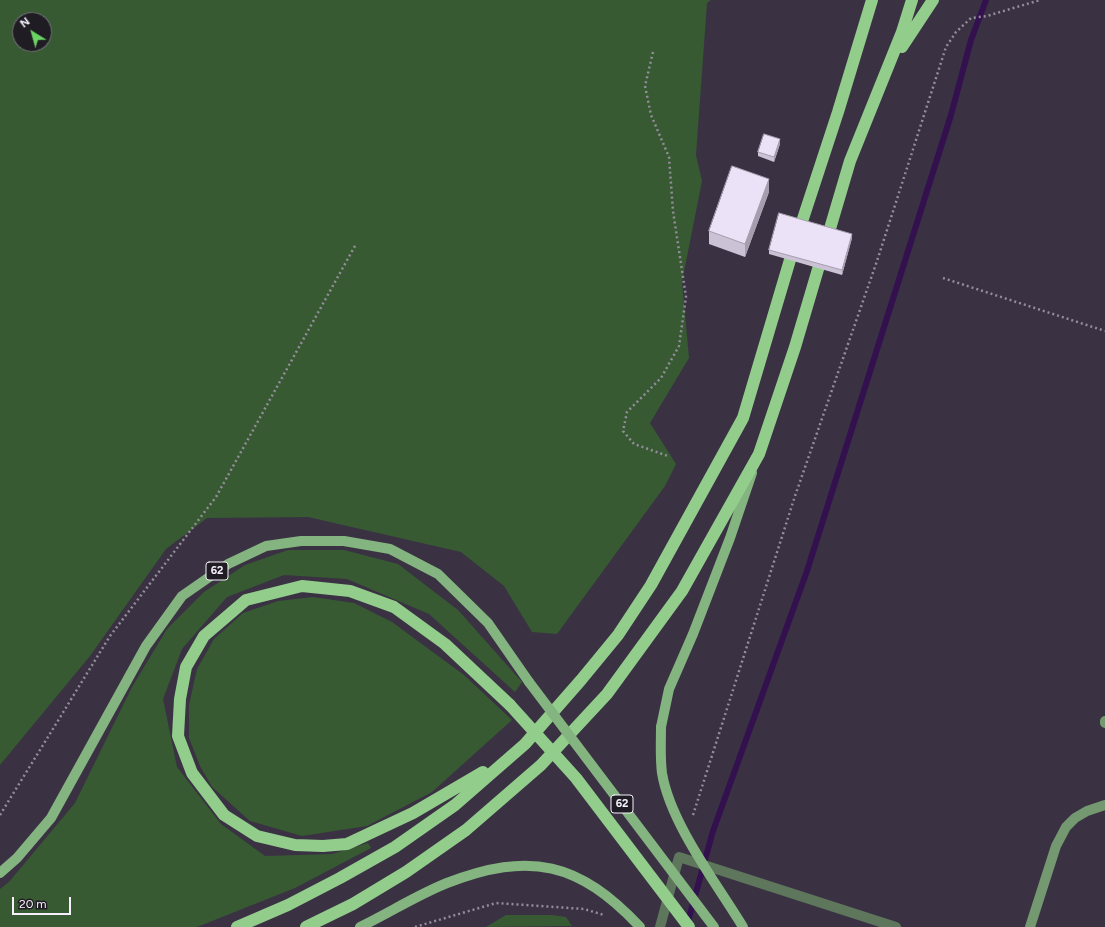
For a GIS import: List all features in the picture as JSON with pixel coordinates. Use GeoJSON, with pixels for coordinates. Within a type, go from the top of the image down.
{"type":"FeatureCollection","features":[{"type":"Feature","properties":{"kind":"highway"},"geometry":{"type":"LineString","coordinates":[[237,927],[288,905],[395,846],[454,805],[525,744],[581,680],[613,640],[652,585],[742,418],[795,243],[873,0]]}},
{"type":"Feature","properties":{"kind":"highway"},"geometry":{"type":"LineString","coordinates":[[306,927],[353,904],[406,872],[466,830],[541,765],[607,694],[682,591],[759,454],[795,347],[850,161],[884,73],[902,32],[912,0]]}},
{"type":"Feature","properties":{"kind":"highway"},"geometry":{"type":"LineString","coordinates":[[884,73],[933,0]]}},
{"type":"Feature","properties":{"kind":"highway"},"geometry":{"type":"LineString","coordinates":[[525,744],[472,779],[414,813],[347,844],[323,846],[295,844],[257,836],[224,815],[192,773],[178,736],[180,699],[186,666],[204,636],[246,600],[302,586],[350,591],[394,607],[445,644],[510,705],[576,778],[688,927]]}},
{"type":"Feature","properties":{"kind":"main road"},"geometry":{"type":"LineString","coordinates":[[744,927],[681,827],[662,773],[661,727],[669,689],[693,634],[730,538],[759,454]]}},
{"type":"Feature","properties":{"kind":"main road","name":"62"},"geometry":{"type":"LineString","coordinates":[[0,873],[17,858],[51,818],[146,646],[182,596],[228,564],[266,546],[301,541],[344,541],[390,549],[438,574],[488,623],[530,682],[714,927]]}},
{"type":"Feature","properties":{"kind":"main road"},"geometry":{"type":"LineString","coordinates":[[360,927],[446,883],[501,866],[532,865],[560,870],[581,879],[618,904],[640,927]]}},
{"type":"Feature","properties":{"kind":"street"},"geometry":{"type":"LineString","coordinates":[[1030,927],[1056,846],[1066,827],[1075,818],[1088,811],[1105,806]]}},
{"type":"Feature","properties":{"kind":"street"},"geometry":{"type":"LineString","coordinates":[[660,927],[679,857],[896,927]]}},
{"type":"Feature","properties":{"kind":"path"},"geometry":{"type":"LineString","coordinates":[[691,819],[795,496],[877,261],[946,47],[956,32],[971,18],[987,16],[1040,0]]}},
{"type":"Feature","properties":{"kind":"path"},"geometry":{"type":"LineString","coordinates":[[653,52],[645,86],[651,115],[669,157],[673,211],[686,297],[679,346],[661,378],[627,412],[623,431],[634,444],[668,456]]}},
{"type":"Feature","properties":{"kind":"path"},"geometry":{"type":"LineString","coordinates":[[0,815],[110,636],[216,497],[356,244]]}},
{"type":"Feature","properties":{"kind":"path"},"geometry":{"type":"LineString","coordinates":[[943,278],[1105,331]]}},
{"type":"Feature","properties":{"kind":"path"},"geometry":{"type":"LineString","coordinates":[[415,927],[496,903],[584,910],[602,914],[608,918]]}},
{"type":"Feature","properties":{"kind":"green space"},"geometry":{"type":"Polygon","coordinates":[[[0,0],[711,0],[707,3],[696,155],[702,181],[682,282],[689,358],[650,423],[676,464],[665,486],[557,634],[532,632],[504,586],[461,552],[308,517],[207,518],[166,549],[90,656],[0,765],[0,0]]]}},
{"type":"Feature","properties":{"kind":"green space"},"geometry":{"type":"Polygon","coordinates":[[[288,550],[344,550],[398,564],[458,610],[522,682],[515,692],[429,614],[347,579],[284,575],[227,597],[182,649],[163,699],[177,767],[221,824],[265,856],[332,854],[368,843],[371,848],[295,888],[197,927],[0,927],[0,889],[9,882],[75,803],[132,687],[167,629],[204,592],[245,565],[288,550]]]}},
{"type":"Feature","properties":{"kind":"green space"},"geometry":{"type":"Polygon","coordinates":[[[313,597],[354,603],[392,622],[464,675],[512,720],[432,792],[367,826],[302,836],[250,821],[212,787],[200,766],[189,738],[189,705],[197,669],[214,639],[243,613],[278,601],[313,597]]]}},
{"type":"Feature","properties":{"kind":"green space"},"geometry":{"type":"Polygon","coordinates":[[[506,915],[552,915],[566,917],[572,926],[486,927],[506,915]]]}},
{"type":"Feature","properties":{"kind":"building"},"geometry":{"type":"Polygon","coordinates":[[[764,134],[780,139],[774,157],[758,152],[764,134]]]}},
{"type":"Feature","properties":{"kind":"building"},"geometry":{"type":"Polygon","coordinates":[[[732,166],[769,179],[745,244],[709,231],[732,166]]]}},
{"type":"Feature","properties":{"kind":"building"},"geometry":{"type":"Polygon","coordinates":[[[779,213],[852,234],[842,270],[769,250],[779,213]]]}},
{"type":"Feature","properties":{"kind":"waterway"},"geometry":{"type":"LineString","coordinates":[[687,925],[713,831],[807,571],[951,115],[971,40],[986,0]]}}]}
